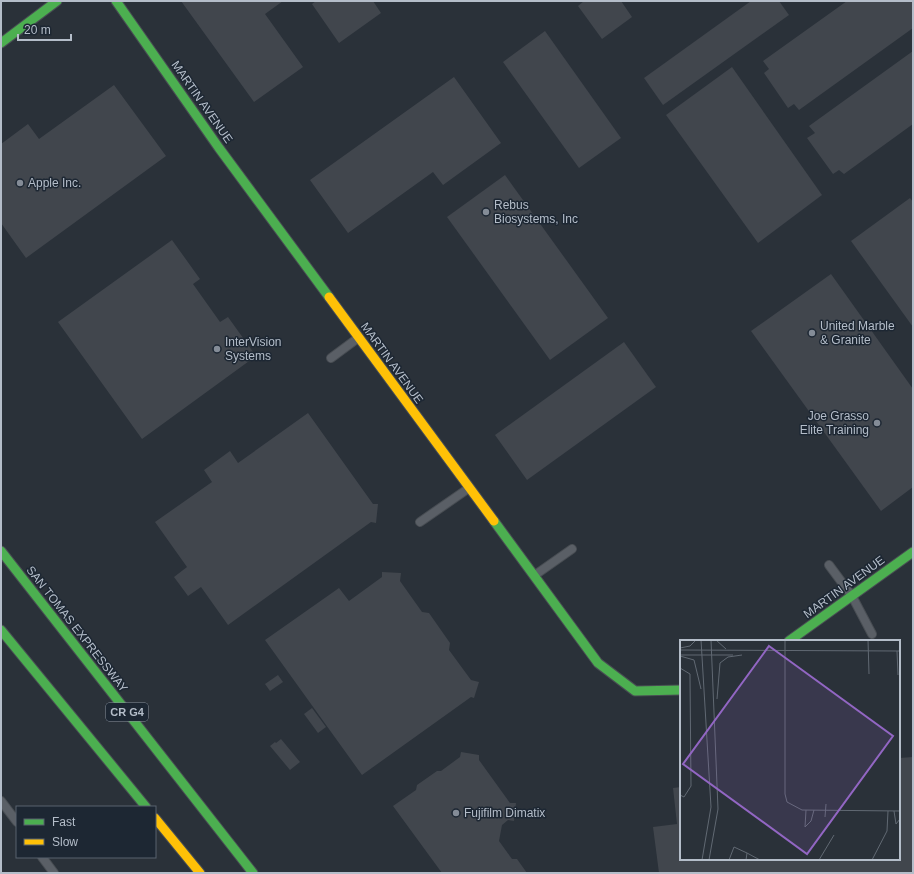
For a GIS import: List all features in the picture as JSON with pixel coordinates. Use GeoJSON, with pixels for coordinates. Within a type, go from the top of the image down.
{"type":"FeatureCollection","features":[{"type":"Feature","properties":{"kind":"main road"},"geometry":{"type":"LineString","coordinates":[[1,43],[57,1]]}},
{"type":"Feature","properties":{"kind":"main road","name":"MARTIN AVENUE"},"geometry":{"type":"LineString","coordinates":[[116,1],[219,148],[598,663],[635,691],[680,690]]}},
{"type":"Feature","properties":{"kind":"main road","name":"SAN TOMAS EXPRESSWAY"},"geometry":{"type":"LineString","coordinates":[[1,551],[253,873]]}},
{"type":"Feature","properties":{"kind":"main road","name":"MARTIN AVENUE"},"geometry":{"type":"LineString","coordinates":[[795,639],[913,552]]}},
{"type":"Feature","properties":{"kind":"main road"},"geometry":{"type":"LineString","coordinates":[[1,630],[145,806]]}},
{"type":"Feature","properties":{"kind":"main road"},"geometry":{"type":"LineString","coordinates":[[156,819],[200,873]]}},
{"type":"Feature","properties":{"kind":"lane"},"geometry":{"type":"LineString","coordinates":[[331,358],[359,338]]}},
{"type":"Feature","properties":{"kind":"lane"},"geometry":{"type":"LineString","coordinates":[[420,522],[469,488]]}},
{"type":"Feature","properties":{"kind":"lane"},"geometry":{"type":"LineString","coordinates":[[534,576],[572,549]]}},
{"type":"Feature","properties":{"kind":"lane"},"geometry":{"type":"LineString","coordinates":[[829,565],[852,596],[872,634]]}},
{"type":"Feature","properties":{"kind":"lane"},"geometry":{"type":"LineString","coordinates":[[1,801],[16,821]]}},
{"type":"Feature","properties":{"kind":"lane"},"geometry":{"type":"LineString","coordinates":[[43,858],[54,873]]}},
{"type":"Feature","properties":{"kind":"building"},"geometry":{"type":"Polygon","coordinates":[[[181,1],[283,1],[265,14],[303,67],[254,102],[181,1]]]}},
{"type":"Feature","properties":{"kind":"building"},"geometry":{"type":"Polygon","coordinates":[[[316,1],[373,1],[381,13],[339,43],[312,4],[316,1]]]}},
{"type":"Feature","properties":{"kind":"building"},"geometry":{"type":"Polygon","coordinates":[[[584,1],[621,1],[632,17],[602,39],[578,6],[584,1]]]}},
{"type":"Feature","properties":{"kind":"building"},"geometry":{"type":"Polygon","coordinates":[[[751,1],[779,1],[789,15],[663,105],[644,78],[751,1]]]}},
{"type":"Feature","properties":{"kind":"building"},"geometry":{"type":"Polygon","coordinates":[[[847,1],[913,1],[913,28],[799,110],[794,104],[788,108],[764,73],[769,69],[763,61],[847,1]]]}},
{"type":"Feature","properties":{"kind":"building"},"geometry":{"type":"Polygon","coordinates":[[[545,31],[621,138],[579,168],[503,62],[545,31]]]}},
{"type":"Feature","properties":{"kind":"building"},"geometry":{"type":"Polygon","coordinates":[[[913,51],[913,124],[844,174],[839,170],[833,174],[807,138],[815,133],[809,126],[913,51]]]}},
{"type":"Feature","properties":{"kind":"building"},"geometry":{"type":"Polygon","coordinates":[[[732,67],[822,195],[758,243],[666,115],[732,67]]]}},
{"type":"Feature","properties":{"kind":"building"},"geometry":{"type":"Polygon","coordinates":[[[454,77],[501,143],[443,185],[433,172],[348,233],[310,180],[454,77]]]}},
{"type":"Feature","properties":{"kind":"building"},"geometry":{"type":"Polygon","coordinates":[[[114,85],[166,156],[26,258],[1,223],[1,144],[28,124],[39,139],[114,85]]]}},
{"type":"Feature","properties":{"kind":"building"},"geometry":{"type":"Polygon","coordinates":[[[505,175],[608,318],[550,360],[447,217],[505,175]]]}},
{"type":"Feature","properties":{"kind":"building"},"geometry":{"type":"Polygon","coordinates":[[[910,198],[913,202],[913,327],[851,241],[910,198]]]}},
{"type":"Feature","properties":{"kind":"building"},"geometry":{"type":"Polygon","coordinates":[[[172,240],[200,279],[193,284],[220,322],[228,317],[256,356],[142,439],[58,322],[172,240]]]}},
{"type":"Feature","properties":{"kind":"building"},"geometry":{"type":"Polygon","coordinates":[[[831,274],[913,389],[913,487],[881,511],[751,331],[831,274]]]}},
{"type":"Feature","properties":{"kind":"building"},"geometry":{"type":"Polygon","coordinates":[[[624,342],[656,387],[527,480],[495,435],[624,342]]]}},
{"type":"Feature","properties":{"kind":"building"},"geometry":{"type":"Polygon","coordinates":[[[308,413],[373,504],[378,504],[376,523],[371,522],[228,625],[201,587],[188,596],[174,577],[187,567],[155,522],[212,482],[204,470],[230,451],[238,463],[308,413]]]}},
{"type":"Feature","properties":{"kind":"building"},"geometry":{"type":"Polygon","coordinates":[[[382,572],[401,573],[400,581],[422,612],[429,613],[450,643],[449,650],[471,680],[479,682],[474,698],[471,697],[362,775],[265,640],[339,588],[349,601],[382,577],[382,572]]]}},
{"type":"Feature","properties":{"kind":"building"},"geometry":{"type":"Polygon","coordinates":[[[278,675],[283,682],[270,691],[265,684],[278,675]]]}},
{"type":"Feature","properties":{"kind":"building"},"geometry":{"type":"Polygon","coordinates":[[[312,708],[326,727],[318,733],[304,714],[312,708]]]}},
{"type":"Feature","properties":{"kind":"building"},"geometry":{"type":"Polygon","coordinates":[[[281,739],[300,762],[290,770],[270,746],[281,739]]]}},
{"type":"Feature","properties":{"kind":"building","name":"Fujifilm Dimatix"},"geometry":{"type":"Polygon","coordinates":[[[461,752],[479,755],[479,760],[510,803],[516,803],[514,821],[508,820],[502,825],[499,841],[512,859],[517,859],[527,873],[442,873],[393,806],[416,790],[417,785],[437,771],[441,771],[460,757],[461,752]]]}},
{"type":"Feature","properties":{"kind":"building"},"geometry":{"type":"Polygon","coordinates":[[[913,757],[913,873],[659,873],[653,827],[677,824],[673,788],[680,787],[680,860],[900,860],[900,758],[913,757]]]}},
{"type":"Feature","properties":{"kind":"traffic: fast"},"geometry":{"type":"LineString","coordinates":[[1,43],[57,1]]}},
{"type":"Feature","properties":{"kind":"traffic: fast"},"geometry":{"type":"LineString","coordinates":[[116,1],[219,148],[329,297]]}},
{"type":"Feature","properties":{"kind":"traffic: fast"},"geometry":{"type":"LineString","coordinates":[[494,521],[598,663],[635,691],[680,690]]}},
{"type":"Feature","properties":{"kind":"traffic: fast"},"geometry":{"type":"LineString","coordinates":[[1,551],[253,873]]}},
{"type":"Feature","properties":{"kind":"traffic: fast"},"geometry":{"type":"LineString","coordinates":[[790,640],[913,552]]}},
{"type":"Feature","properties":{"kind":"traffic: fast"},"geometry":{"type":"LineString","coordinates":[[1,630],[145,806]]}},
{"type":"Feature","properties":{"kind":"traffic: slow"},"geometry":{"type":"LineString","coordinates":[[329,297],[494,521]]}},
{"type":"Feature","properties":{"kind":"traffic: slow"},"geometry":{"type":"LineString","coordinates":[[156,819],[200,873]]}},
{"type":"Feature","properties":{"kind":"place","name":"Apple Inc."},"geometry":{"type":"Point","coordinates":[20,183]}},
{"type":"Feature","properties":{"kind":"place","name":"Rebus Biosystems, Inc"},"geometry":{"type":"Point","coordinates":[486,212]}},
{"type":"Feature","properties":{"kind":"place","name":"United Marble & Granite"},"geometry":{"type":"Point","coordinates":[812,333]}},
{"type":"Feature","properties":{"kind":"place","name":"InterVision Systems"},"geometry":{"type":"Point","coordinates":[217,349]}},
{"type":"Feature","properties":{"kind":"place","name":"Joe Grasso Elite Training"},"geometry":{"type":"Point","coordinates":[877,423]}},
{"type":"Feature","properties":{"kind":"place","name":"Fujifilm Dimatix"},"geometry":{"type":"Point","coordinates":[456,813]}}]}
